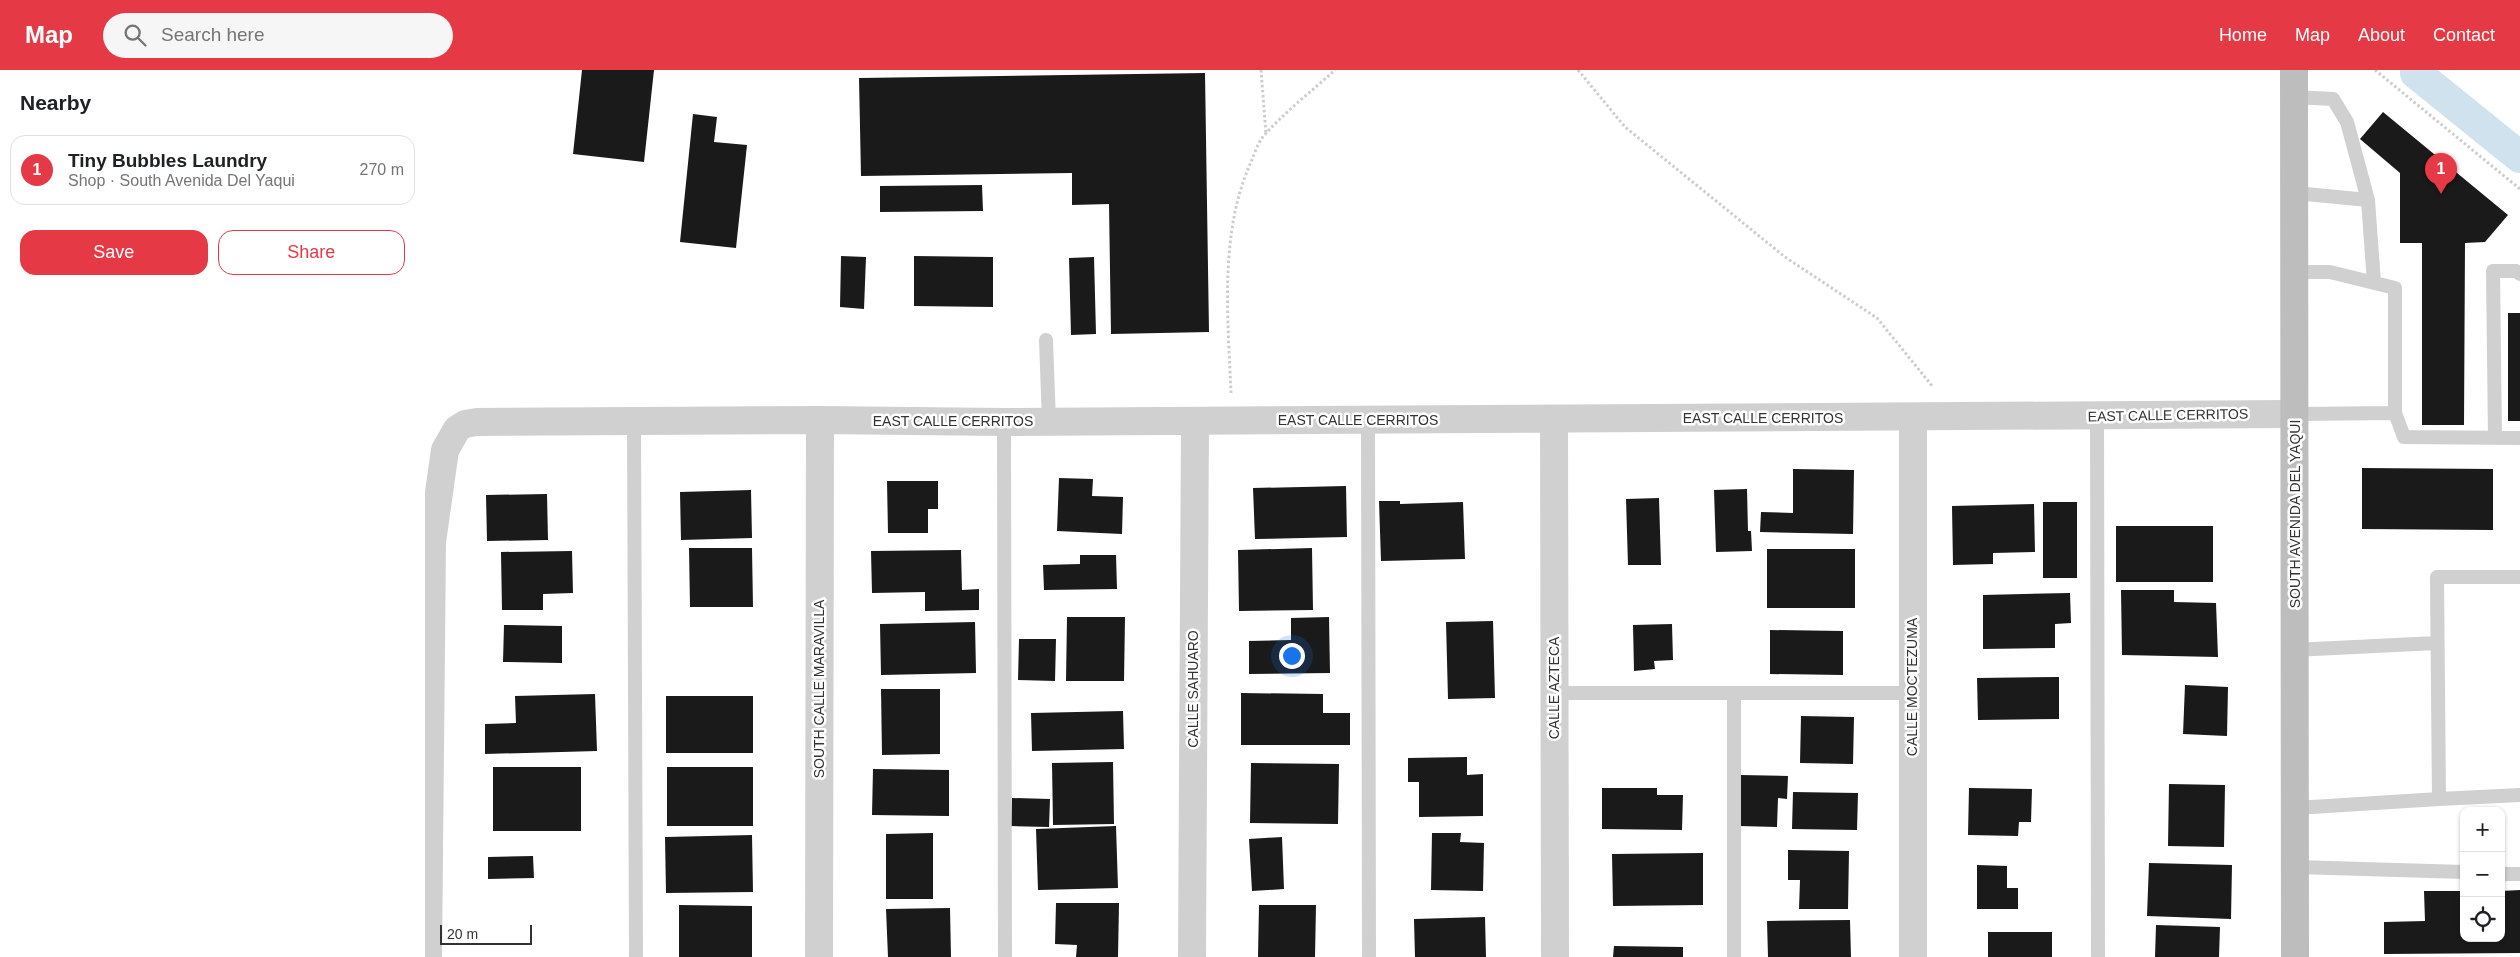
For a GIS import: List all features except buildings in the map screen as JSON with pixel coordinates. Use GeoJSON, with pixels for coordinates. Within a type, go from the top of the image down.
{"type":"FeatureCollection","features":[{"type":"Feature","properties":{"kind":"street","name":"SOUTH AVENIDA DEL YAQUI"},"geometry":{"type":"LineString","coordinates":[[2294,70],[2295,957]]}},
{"type":"Feature","properties":{"kind":"street","name":"EAST CALLE CERRITOS"},"geometry":{"type":"LineString","coordinates":[[428,957],[432,542],[443,459],[451,437],[457,429],[465,424],[477,422],[634,421],[1049,422],[2295,414]]}},
{"type":"Feature","properties":{"kind":"street","name":"CALLE MOCTEZUMA"},"geometry":{"type":"LineString","coordinates":[[1913,417],[1913,957]]}},
{"type":"Feature","properties":{"kind":"street","name":"CALLE AZTECA"},"geometry":{"type":"LineString","coordinates":[[1554,419],[1555,957]]}},
{"type":"Feature","properties":{"kind":"street","name":"SOUTH CALLE MARAVILLA"},"geometry":{"type":"LineString","coordinates":[[819,420],[819,957]]}},
{"type":"Feature","properties":{"kind":"street","name":"CALLE SAHUARO"},"geometry":{"type":"LineString","coordinates":[[1192,957],[1195,421]]}},
{"type":"Feature","properties":{"kind":"lane"},"geometry":{"type":"LineString","coordinates":[[2294,97],[2333,100],[2347,122],[2369,200],[2375,283]]}},
{"type":"Feature","properties":{"kind":"lane"},"geometry":{"type":"LineString","coordinates":[[2295,193],[2369,200]]}},
{"type":"Feature","properties":{"kind":"lane"},"geometry":{"type":"LineString","coordinates":[[2495,438],[2493,271],[2516,271],[2520,274]]}},
{"type":"Feature","properties":{"kind":"lane"},"geometry":{"type":"LineString","coordinates":[[2295,272],[2329,272],[2395,288],[2395,412],[2404,437],[2520,438]]}},
{"type":"Feature","properties":{"kind":"lane"},"geometry":{"type":"LineString","coordinates":[[1046,340],[1049,422]]}},
{"type":"Feature","properties":{"kind":"lane"},"geometry":{"type":"LineString","coordinates":[[2295,414],[2395,412]]}},
{"type":"Feature","properties":{"kind":"lane"},"geometry":{"type":"LineString","coordinates":[[2097,416],[2098,957]]}},
{"type":"Feature","properties":{"kind":"lane"},"geometry":{"type":"LineString","coordinates":[[1368,420],[1369,957]]}},
{"type":"Feature","properties":{"kind":"lane"},"geometry":{"type":"LineString","coordinates":[[634,421],[636,957]]}},
{"type":"Feature","properties":{"kind":"lane"},"geometry":{"type":"LineString","coordinates":[[1005,422],[1005,957]]}},
{"type":"Feature","properties":{"kind":"lane"},"geometry":{"type":"LineString","coordinates":[[2439,799],[2436,643],[2437,577],[2520,578]]}},
{"type":"Feature","properties":{"kind":"lane"},"geometry":{"type":"LineString","coordinates":[[2294,650],[2436,643]]}},
{"type":"Feature","properties":{"kind":"lane"},"geometry":{"type":"LineString","coordinates":[[1555,693],[1912,693]]}},
{"type":"Feature","properties":{"kind":"lane"},"geometry":{"type":"LineString","coordinates":[[1734,694],[1734,957]]}},
{"type":"Feature","properties":{"kind":"lane"},"geometry":{"type":"LineString","coordinates":[[2296,808],[2520,796]]}},
{"type":"Feature","properties":{"kind":"lane"},"geometry":{"type":"LineString","coordinates":[[2296,867],[2460,872]]}},
{"type":"Feature","properties":{"kind":"lane"},"geometry":{"type":"LineString","coordinates":[[2505,874],[2520,874]]}},
{"type":"Feature","properties":{"kind":"path"},"geometry":{"type":"LineString","coordinates":[[1261,70],[1266,134]]}},
{"type":"Feature","properties":{"kind":"path"},"geometry":{"type":"LineString","coordinates":[[1232,421],[1227,333],[1233,227],[1243,181],[1261,139],[1335,70]]}},
{"type":"Feature","properties":{"kind":"path"},"geometry":{"type":"LineString","coordinates":[[1578,70],[1625,127],[1785,257],[1877,318],[1934,389],[1949,417]]}},
{"type":"Feature","properties":{"kind":"path"},"geometry":{"type":"LineString","coordinates":[[2375,70],[2520,189]]}},
{"type":"Feature","properties":{"kind":"waterway"},"geometry":{"type":"LineString","coordinates":[[2416,73],[2520,157]]}},
{"type":"Feature","properties":{"kind":"place","name":"Tiny Bubbles Laundry"},"geometry":{"type":"Point","coordinates":[2441,194]}}]}
